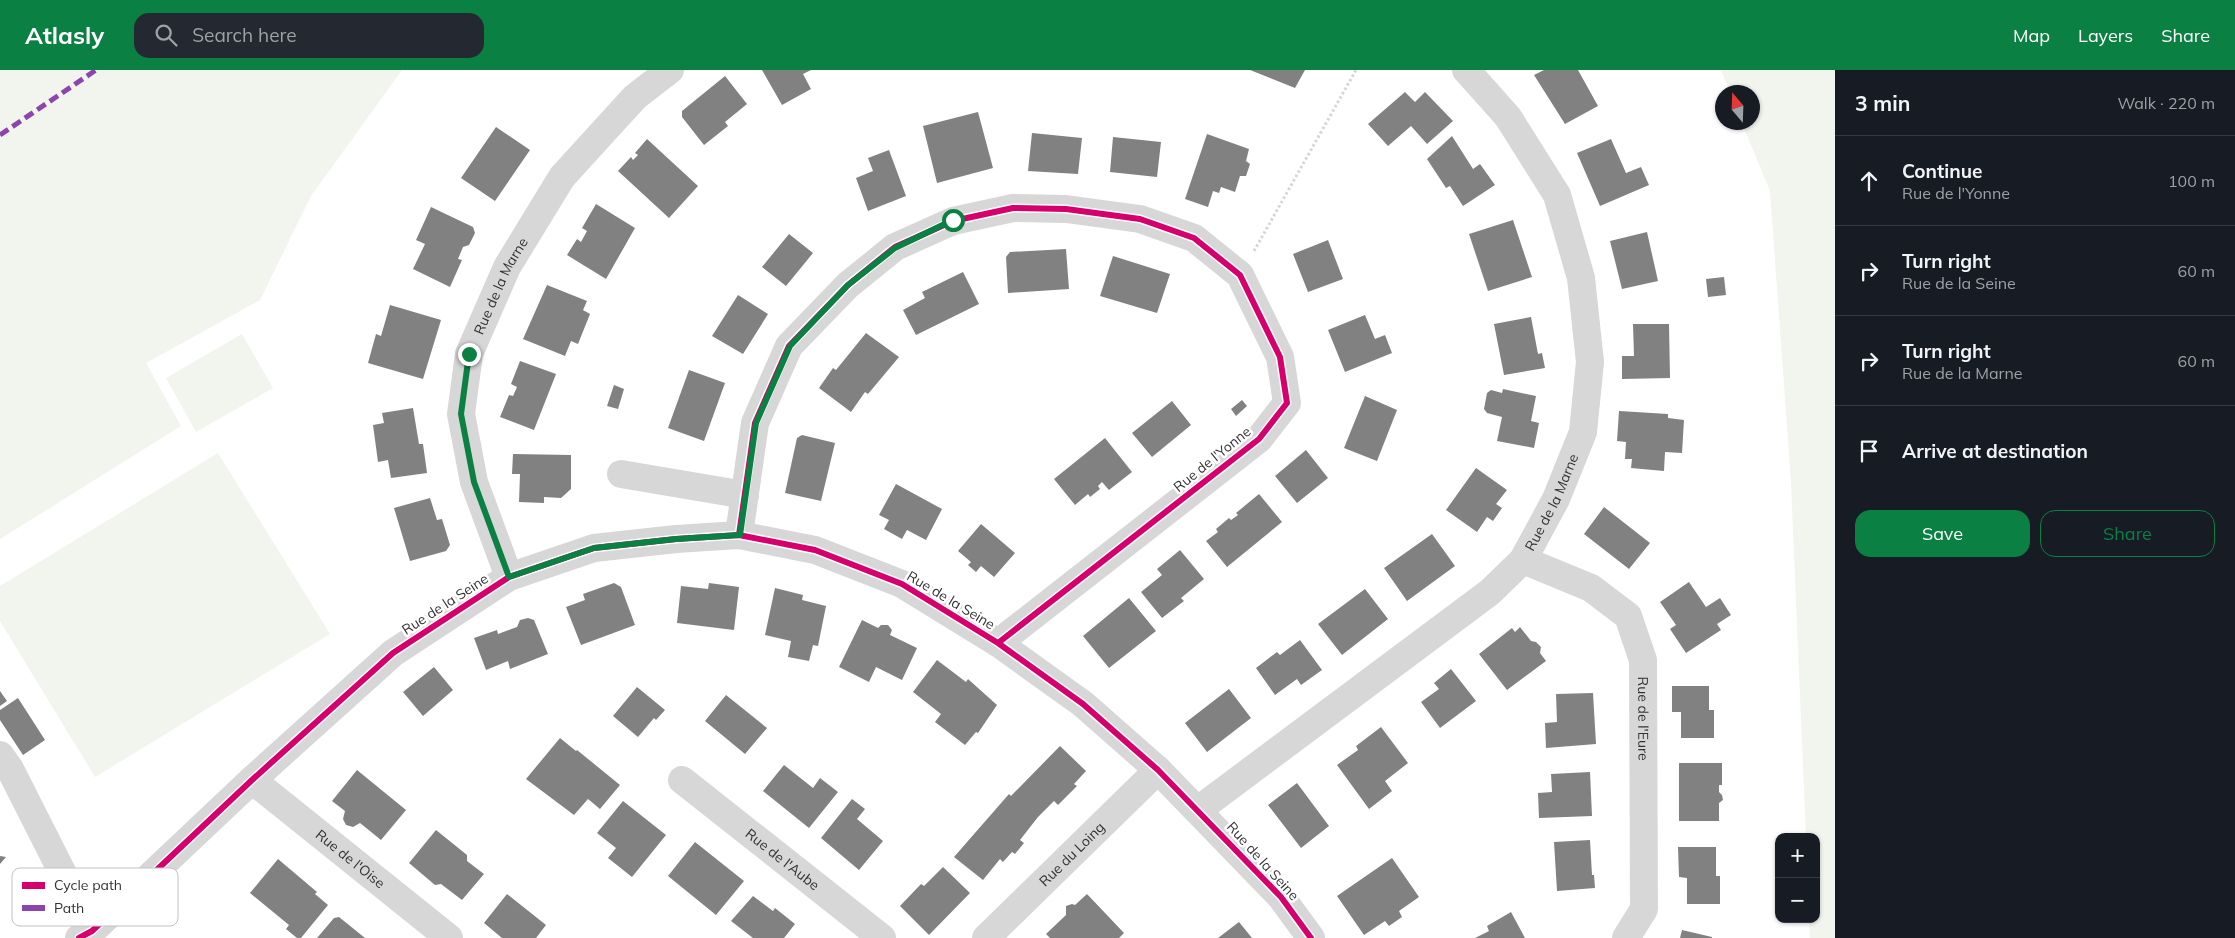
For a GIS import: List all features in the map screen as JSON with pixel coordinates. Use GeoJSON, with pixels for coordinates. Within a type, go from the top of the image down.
{"type":"FeatureCollection","features":[{"type":"Feature","properties":{"kind":"street","name":"Rue de la Marne"},"geometry":{"type":"LineString","coordinates":[[509,577],[474,482],[461,414],[469,354],[507,267],[562,177],[635,98],[670,70]]}},
{"type":"Feature","properties":{"kind":"street","name":"Rue de la Marne"},"geometry":{"type":"LineString","coordinates":[[1198,810],[1490,592],[1523,560],[1556,499],[1583,432],[1590,362],[1581,278],[1557,195],[1508,117],[1466,70]]}},
{"type":"Feature","properties":{"kind":"street","name":"Rue de l'Yonne"},"geometry":{"type":"LineString","coordinates":[[740,535],[756,423],[790,346],[848,285],[895,248],[953,220],[1013,208],[1066,209],[1140,219],[1194,238],[1240,275],[1280,357],[1287,403],[1259,439],[998,643]]}},
{"type":"Feature","properties":{"kind":"street"},"geometry":{"type":"LineString","coordinates":[[621,474],[745,495]]}},
{"type":"Feature","properties":{"kind":"street","name":"Rue de la Seine"},"geometry":{"type":"LineString","coordinates":[[157,868],[394,653],[509,577],[594,548],[676,539],[740,535],[815,550],[902,584],[998,643],[1083,704],[1158,770],[1281,898],[1312,938]]}},
{"type":"Feature","properties":{"kind":"street","name":"Rue de l'Eure"},"geometry":{"type":"LineString","coordinates":[[1523,560],[1591,588],[1628,616],[1643,660],[1644,909],[1626,938]]}},
{"type":"Feature","properties":{"kind":"street"},"geometry":{"type":"LineString","coordinates":[[0,755],[10,770],[55,868]]}},
{"type":"Feature","properties":{"kind":"street","name":"Rue du Loing"},"geometry":{"type":"LineString","coordinates":[[986,938],[1158,770]]}},
{"type":"Feature","properties":{"kind":"street","name":"Rue de l'Oise"},"geometry":{"type":"LineString","coordinates":[[252,780],[449,938]]}},
{"type":"Feature","properties":{"kind":"street","name":"Rue de l'Aube"},"geometry":{"type":"LineString","coordinates":[[682,780],[882,938]]}},
{"type":"Feature","properties":{"kind":"path"},"geometry":{"type":"LineString","coordinates":[[1240,275],[1356,70]]}},
{"type":"Feature","properties":{"kind":"shaded area"},"geometry":{"type":"Polygon","coordinates":[[[0,70],[402,70],[311,196],[260,300],[146,363],[181,426],[0,539],[0,70]]]}},
{"type":"Feature","properties":{"kind":"shaded area"},"geometry":{"type":"Polygon","coordinates":[[[1721,70],[1835,70],[1835,938],[1810,938],[1809,923],[1820,923],[1820,833],[1806,833],[1791,482],[1770,191],[1745,130],[1760,130],[1760,85],[1727,85],[1721,70]]]}},
{"type":"Feature","properties":{"kind":"shaded area"},"geometry":{"type":"Polygon","coordinates":[[[242,334],[273,388],[196,432],[166,378],[242,334]]]}},
{"type":"Feature","properties":{"kind":"shaded area"},"geometry":{"type":"Polygon","coordinates":[[[218,453],[330,634],[95,777],[0,621],[0,586],[218,453]]]}},
{"type":"Feature","properties":{"kind":"building"},"geometry":{"type":"Polygon","coordinates":[[[762,70],[811,70],[803,74],[811,89],[782,105],[762,70]]]}},
{"type":"Feature","properties":{"kind":"building"},"geometry":{"type":"Polygon","coordinates":[[[1250,70],[1305,70],[1295,88],[1250,70]]]}},
{"type":"Feature","properties":{"kind":"building"},"geometry":{"type":"Polygon","coordinates":[[[1544,70],[1578,70],[1598,106],[1565,124],[1534,75],[1544,70]]]}},
{"type":"Feature","properties":{"kind":"building"},"geometry":{"type":"Polygon","coordinates":[[[725,76],[747,104],[725,122],[728,126],[704,145],[682,117],[682,111],[725,76]]]}},
{"type":"Feature","properties":{"kind":"building"},"geometry":{"type":"Polygon","coordinates":[[[1405,92],[1415,102],[1425,92],[1453,121],[1427,144],[1411,126],[1388,146],[1368,124],[1405,92]]]}},
{"type":"Feature","properties":{"kind":"building"},"geometry":{"type":"Polygon","coordinates":[[[978,112],[993,168],[937,183],[923,126],[978,112]]]}},
{"type":"Feature","properties":{"kind":"building"},"geometry":{"type":"Polygon","coordinates":[[[496,127],[530,150],[495,201],[461,178],[496,127]]]}},
{"type":"Feature","properties":{"kind":"building"},"geometry":{"type":"Polygon","coordinates":[[[1032,133],[1082,138],[1078,174],[1028,171],[1032,133]]]}},
{"type":"Feature","properties":{"kind":"building"},"geometry":{"type":"Polygon","coordinates":[[[1207,134],[1249,149],[1246,161],[1250,164],[1246,176],[1240,176],[1235,192],[1221,187],[1219,193],[1213,191],[1208,207],[1185,199],[1207,134]]]}},
{"type":"Feature","properties":{"kind":"building"},"geometry":{"type":"Polygon","coordinates":[[[1452,136],[1473,169],[1480,164],[1495,185],[1463,206],[1450,186],[1446,188],[1427,159],[1452,136]]]}},
{"type":"Feature","properties":{"kind":"building"},"geometry":{"type":"Polygon","coordinates":[[[1113,137],[1161,142],[1157,177],[1110,172],[1113,137]]]}},
{"type":"Feature","properties":{"kind":"building"},"geometry":{"type":"Polygon","coordinates":[[[647,139],[698,186],[669,218],[618,171],[631,157],[633,160],[638,155],[635,153],[647,139]]]}},
{"type":"Feature","properties":{"kind":"building"},"geometry":{"type":"Polygon","coordinates":[[[1611,139],[1626,173],[1641,167],[1649,185],[1600,206],[1577,153],[1611,139]]]}},
{"type":"Feature","properties":{"kind":"building"},"geometry":{"type":"Polygon","coordinates":[[[889,150],[906,196],[868,211],[856,178],[873,171],[868,158],[889,150]]]}},
{"type":"Feature","properties":{"kind":"building"},"geometry":{"type":"Polygon","coordinates":[[[596,204],[635,228],[606,279],[567,255],[577,239],[581,242],[587,231],[582,228],[596,204]]]}},
{"type":"Feature","properties":{"kind":"building"},"geometry":{"type":"Polygon","coordinates":[[[431,207],[473,227],[475,233],[469,245],[463,247],[458,259],[462,260],[450,287],[413,269],[425,244],[416,240],[431,207]]]}},
{"type":"Feature","properties":{"kind":"building"},"geometry":{"type":"Polygon","coordinates":[[[1513,220],[1532,277],[1488,291],[1469,234],[1513,220]]]}},
{"type":"Feature","properties":{"kind":"building"},"geometry":{"type":"Polygon","coordinates":[[[1647,232],[1658,281],[1622,289],[1610,241],[1647,232]]]}},
{"type":"Feature","properties":{"kind":"building"},"geometry":{"type":"Polygon","coordinates":[[[789,234],[813,253],[786,286],[762,267],[789,234]]]}},
{"type":"Feature","properties":{"kind":"building"},"geometry":{"type":"Polygon","coordinates":[[[1328,240],[1343,279],[1308,292],[1293,254],[1328,240]]]}},
{"type":"Feature","properties":{"kind":"building"},"geometry":{"type":"Polygon","coordinates":[[[1066,249],[1069,289],[1008,293],[1006,257],[1010,252],[1066,249]]]}},
{"type":"Feature","properties":{"kind":"building"},"geometry":{"type":"Polygon","coordinates":[[[1113,256],[1170,274],[1157,313],[1100,296],[1113,256]]]}},
{"type":"Feature","properties":{"kind":"building"},"geometry":{"type":"Polygon","coordinates":[[[963,272],[979,304],[916,335],[903,310],[925,298],[922,292],[963,272]]]}},
{"type":"Feature","properties":{"kind":"building"},"geometry":{"type":"Polygon","coordinates":[[[1724,277],[1726,295],[1708,297],[1706,279],[1724,277]]]}},
{"type":"Feature","properties":{"kind":"building"},"geometry":{"type":"Polygon","coordinates":[[[547,285],[587,301],[583,310],[590,314],[578,344],[571,341],[565,356],[523,339],[547,285]]]}},
{"type":"Feature","properties":{"kind":"building"},"geometry":{"type":"Polygon","coordinates":[[[738,295],[768,314],[743,354],[712,336],[738,295]]]}},
{"type":"Feature","properties":{"kind":"building"},"geometry":{"type":"Polygon","coordinates":[[[390,305],[441,320],[423,379],[368,363],[376,334],[381,336],[390,305]]]}},
{"type":"Feature","properties":{"kind":"building"},"geometry":{"type":"Polygon","coordinates":[[[1365,315],[1375,339],[1385,335],[1392,353],[1345,372],[1328,330],[1365,315]]]}},
{"type":"Feature","properties":{"kind":"building"},"geometry":{"type":"Polygon","coordinates":[[[1531,317],[1538,354],[1542,353],[1545,368],[1504,375],[1494,324],[1531,317]]]}},
{"type":"Feature","properties":{"kind":"building"},"geometry":{"type":"Polygon","coordinates":[[[1633,324],[1669,324],[1670,378],[1622,379],[1622,356],[1634,356],[1633,324]]]}},
{"type":"Feature","properties":{"kind":"building"},"geometry":{"type":"Polygon","coordinates":[[[866,333],[899,357],[868,394],[865,392],[851,412],[819,388],[833,368],[836,370],[866,333]]]}},
{"type":"Feature","properties":{"kind":"building"},"geometry":{"type":"Polygon","coordinates":[[[520,361],[556,374],[534,430],[500,417],[509,395],[513,396],[517,387],[511,384],[520,361]]]}},
{"type":"Feature","properties":{"kind":"building"},"geometry":{"type":"Polygon","coordinates":[[[689,370],[725,383],[704,441],[668,428],[689,370]]]}},
{"type":"Feature","properties":{"kind":"building"},"geometry":{"type":"Polygon","coordinates":[[[614,385],[624,389],[618,409],[607,406],[614,385]]]}},
{"type":"Feature","properties":{"kind":"building"},"geometry":{"type":"Polygon","coordinates":[[[1503,389],[1536,396],[1531,421],[1539,423],[1534,448],[1497,441],[1502,417],[1487,413],[1484,409],[1487,393],[1491,390],[1502,393],[1503,389]]]}},
{"type":"Feature","properties":{"kind":"building"},"geometry":{"type":"Polygon","coordinates":[[[1365,396],[1397,410],[1377,461],[1344,448],[1365,396]]]}},
{"type":"Feature","properties":{"kind":"building"},"geometry":{"type":"Polygon","coordinates":[[[1242,400],[1247,406],[1236,416],[1231,409],[1242,400]]]}},
{"type":"Feature","properties":{"kind":"building"},"geometry":{"type":"Polygon","coordinates":[[[1172,401],[1191,425],[1152,457],[1132,433],[1172,401]]]}},
{"type":"Feature","properties":{"kind":"building"},"geometry":{"type":"Polygon","coordinates":[[[413,408],[419,444],[423,444],[427,473],[391,478],[388,460],[378,462],[373,425],[384,423],[382,413],[413,408]]]}},
{"type":"Feature","properties":{"kind":"building"},"geometry":{"type":"Polygon","coordinates":[[[1619,411],[1668,414],[1668,418],[1684,420],[1682,453],[1665,452],[1664,471],[1631,468],[1632,459],[1625,459],[1626,442],[1617,441],[1619,411]]]}},
{"type":"Feature","properties":{"kind":"building"},"geometry":{"type":"Polygon","coordinates":[[[802,435],[835,443],[821,501],[785,493],[797,438],[802,435]]]}},
{"type":"Feature","properties":{"kind":"building"},"geometry":{"type":"Polygon","coordinates":[[[1105,438],[1132,472],[1109,490],[1102,482],[1098,486],[1100,489],[1090,497],[1088,494],[1075,505],[1054,479],[1105,438]]]}},
{"type":"Feature","properties":{"kind":"building"},"geometry":{"type":"Polygon","coordinates":[[[1306,450],[1328,478],[1297,503],[1275,476],[1306,450]]]}},
{"type":"Feature","properties":{"kind":"building"},"geometry":{"type":"Polygon","coordinates":[[[513,454],[571,455],[571,489],[561,498],[544,497],[544,503],[519,502],[520,474],[512,474],[513,454]]]}},
{"type":"Feature","properties":{"kind":"building"},"geometry":{"type":"Polygon","coordinates":[[[1476,468],[1507,490],[1496,504],[1502,508],[1493,521],[1487,517],[1477,532],[1446,510],[1476,468]]]}},
{"type":"Feature","properties":{"kind":"building"},"geometry":{"type":"Polygon","coordinates":[[[896,484],[942,509],[926,540],[907,530],[902,539],[884,529],[889,520],[879,515],[896,484]]]}},
{"type":"Feature","properties":{"kind":"building"},"geometry":{"type":"Polygon","coordinates":[[[1259,494],[1282,522],[1227,567],[1206,541],[1218,532],[1216,529],[1229,518],[1231,520],[1238,515],[1236,513],[1259,494]]]}},
{"type":"Feature","properties":{"kind":"building"},"geometry":{"type":"Polygon","coordinates":[[[430,498],[437,520],[442,519],[450,545],[446,551],[410,561],[394,508],[430,498]]]}},
{"type":"Feature","properties":{"kind":"building"},"geometry":{"type":"Polygon","coordinates":[[[1604,507],[1650,543],[1629,569],[1584,534],[1604,507]]]}},
{"type":"Feature","properties":{"kind":"building"},"geometry":{"type":"Polygon","coordinates":[[[981,524],[1015,553],[994,577],[981,566],[976,572],[968,565],[971,562],[958,551],[981,524]]]}},
{"type":"Feature","properties":{"kind":"building"},"geometry":{"type":"Polygon","coordinates":[[[1432,534],[1455,566],[1407,601],[1384,568],[1432,534]]]}},
{"type":"Feature","properties":{"kind":"building"},"geometry":{"type":"Polygon","coordinates":[[[1180,550],[1204,579],[1181,598],[1184,601],[1162,618],[1141,592],[1162,575],[1157,569],[1180,550]]]}},
{"type":"Feature","properties":{"kind":"building"},"geometry":{"type":"Polygon","coordinates":[[[1689,582],[1706,607],[1720,598],[1731,615],[1717,624],[1721,630],[1686,653],[1670,629],[1676,625],[1660,602],[1689,582]]]}},
{"type":"Feature","properties":{"kind":"building"},"geometry":{"type":"Polygon","coordinates":[[[614,583],[621,587],[635,625],[581,645],[566,607],[585,600],[583,594],[614,583]]]}},
{"type":"Feature","properties":{"kind":"building"},"geometry":{"type":"Polygon","coordinates":[[[709,583],[739,587],[734,630],[677,623],[681,586],[708,589],[709,583]]]}},
{"type":"Feature","properties":{"kind":"building"},"geometry":{"type":"Polygon","coordinates":[[[775,588],[803,595],[802,600],[826,606],[818,646],[813,645],[809,661],[788,657],[791,641],[765,635],[775,588]]]}},
{"type":"Feature","properties":{"kind":"building"},"geometry":{"type":"Polygon","coordinates":[[[1365,589],[1388,619],[1342,655],[1318,624],[1365,589]]]}},
{"type":"Feature","properties":{"kind":"building"},"geometry":{"type":"Polygon","coordinates":[[[1129,598],[1156,631],[1109,668],[1083,636],[1129,598]]]}},
{"type":"Feature","properties":{"kind":"building"},"geometry":{"type":"Polygon","coordinates":[[[528,618],[534,620],[548,654],[510,669],[508,661],[486,670],[474,638],[497,630],[498,634],[517,627],[520,620],[528,618]]]}},
{"type":"Feature","properties":{"kind":"building"},"geometry":{"type":"Polygon","coordinates":[[[862,620],[878,628],[881,625],[888,625],[892,630],[890,635],[917,648],[902,680],[876,667],[869,682],[839,667],[862,620]]]}},
{"type":"Feature","properties":{"kind":"building"},"geometry":{"type":"Polygon","coordinates":[[[1520,627],[1531,641],[1536,642],[1541,647],[1540,653],[1546,661],[1507,690],[1479,654],[1512,628],[1515,632],[1520,627]]]}},
{"type":"Feature","properties":{"kind":"building"},"geometry":{"type":"Polygon","coordinates":[[[1300,640],[1322,670],[1301,685],[1297,679],[1275,695],[1256,668],[1277,652],[1280,655],[1300,640]]]}},
{"type":"Feature","properties":{"kind":"building"},"geometry":{"type":"Polygon","coordinates":[[[937,660],[966,682],[968,679],[997,705],[978,733],[976,732],[965,745],[935,722],[941,714],[913,692],[937,660]]]}},
{"type":"Feature","properties":{"kind":"building"},"geometry":{"type":"Polygon","coordinates":[[[434,667],[453,690],[423,716],[403,692],[434,667]]]}},
{"type":"Feature","properties":{"kind":"building"},"geometry":{"type":"Polygon","coordinates":[[[1451,669],[1476,701],[1440,728],[1421,702],[1439,689],[1434,683],[1451,669]]]}},
{"type":"Feature","properties":{"kind":"building"},"geometry":{"type":"Polygon","coordinates":[[[1672,686],[1709,686],[1709,710],[1714,710],[1714,738],[1681,738],[1681,712],[1672,712],[1672,686]]]}},
{"type":"Feature","properties":{"kind":"building"},"geometry":{"type":"Polygon","coordinates":[[[637,687],[665,710],[656,720],[654,718],[638,737],[613,716],[637,687]]]}},
{"type":"Feature","properties":{"kind":"building"},"geometry":{"type":"Polygon","coordinates":[[[1229,689],[1251,718],[1207,752],[1185,723],[1229,689]]]}},
{"type":"Feature","properties":{"kind":"building"},"geometry":{"type":"Polygon","coordinates":[[[0,691],[7,701],[0,706],[0,691]]]}},
{"type":"Feature","properties":{"kind":"building"},"geometry":{"type":"Polygon","coordinates":[[[1593,693],[1596,744],[1546,748],[1545,723],[1557,722],[1556,694],[1593,693]]]}},
{"type":"Feature","properties":{"kind":"building"},"geometry":{"type":"Polygon","coordinates":[[[726,695],[767,728],[745,754],[705,721],[726,695]]]}},
{"type":"Feature","properties":{"kind":"building"},"geometry":{"type":"Polygon","coordinates":[[[18,698],[45,740],[23,755],[0,720],[0,710],[18,698]]]}},
{"type":"Feature","properties":{"kind":"building"},"geometry":{"type":"Polygon","coordinates":[[[1381,727],[1408,763],[1385,781],[1392,791],[1369,809],[1337,765],[1358,750],[1356,746],[1381,727]]]}},
{"type":"Feature","properties":{"kind":"building"},"geometry":{"type":"Polygon","coordinates":[[[560,738],[620,785],[600,809],[588,799],[574,815],[526,779],[560,738]]]}},
{"type":"Feature","properties":{"kind":"building"},"geometry":{"type":"Polygon","coordinates":[[[1060,746],[1086,771],[1074,784],[1077,786],[1058,805],[1054,801],[1038,817],[1020,840],[1024,843],[1015,854],[1012,852],[1003,862],[1000,859],[983,880],[954,857],[1009,794],[1011,796],[1060,746]]]}},
{"type":"Feature","properties":{"kind":"building"},"geometry":{"type":"Polygon","coordinates":[[[1679,763],[1722,763],[1722,785],[1719,785],[1719,792],[1723,800],[1719,803],[1719,821],[1679,821],[1679,763]]]}},
{"type":"Feature","properties":{"kind":"building"},"geometry":{"type":"Polygon","coordinates":[[[784,765],[813,788],[820,778],[838,792],[809,828],[763,791],[784,765]]]}},
{"type":"Feature","properties":{"kind":"building"},"geometry":{"type":"Polygon","coordinates":[[[357,770],[406,810],[381,840],[360,823],[353,827],[346,825],[343,819],[345,811],[332,801],[357,770]]]}},
{"type":"Feature","properties":{"kind":"building"},"geometry":{"type":"Polygon","coordinates":[[[1590,772],[1592,816],[1539,818],[1538,793],[1552,792],[1551,774],[1590,772]]]}},
{"type":"Feature","properties":{"kind":"building"},"geometry":{"type":"Polygon","coordinates":[[[1297,783],[1329,826],[1301,848],[1268,805],[1297,783]]]}},
{"type":"Feature","properties":{"kind":"building"},"geometry":{"type":"Polygon","coordinates":[[[852,799],[865,809],[857,819],[883,841],[859,870],[821,838],[852,799]]]}},
{"type":"Feature","properties":{"kind":"building"},"geometry":{"type":"Polygon","coordinates":[[[623,801],[666,835],[632,877],[608,858],[616,848],[597,833],[623,801]]]}},
{"type":"Feature","properties":{"kind":"building"},"geometry":{"type":"Polygon","coordinates":[[[436,830],[467,855],[467,861],[484,874],[462,900],[441,884],[435,885],[409,863],[436,830]]]}},
{"type":"Feature","properties":{"kind":"building"},"geometry":{"type":"Polygon","coordinates":[[[1590,840],[1592,875],[1594,875],[1595,888],[1557,891],[1554,842],[1590,840]]]}},
{"type":"Feature","properties":{"kind":"building"},"geometry":{"type":"Polygon","coordinates":[[[695,842],[744,881],[716,915],[668,876],[695,842]]]}},
{"type":"Feature","properties":{"kind":"building"},"geometry":{"type":"Polygon","coordinates":[[[1678,847],[1716,847],[1716,876],[1720,876],[1720,904],[1687,904],[1687,878],[1679,877],[1678,847]]]}},
{"type":"Feature","properties":{"kind":"building"},"geometry":{"type":"Polygon","coordinates":[[[0,856],[6,857],[0,864],[0,856]]]}},
{"type":"Feature","properties":{"kind":"building"},"geometry":{"type":"Polygon","coordinates":[[[1392,858],[1419,897],[1399,911],[1402,917],[1389,926],[1385,921],[1364,935],[1337,896],[1392,858]]]}},
{"type":"Feature","properties":{"kind":"building"},"geometry":{"type":"Polygon","coordinates":[[[278,859],[317,892],[315,894],[328,905],[301,938],[297,938],[286,929],[289,925],[250,893],[278,859]]]}},
{"type":"Feature","properties":{"kind":"building"},"geometry":{"type":"Polygon","coordinates":[[[943,867],[970,893],[929,935],[900,906],[921,884],[924,886],[943,867]]]}},
{"type":"Feature","properties":{"kind":"building"},"geometry":{"type":"Polygon","coordinates":[[[507,894],[546,925],[536,938],[502,938],[484,923],[507,894]]]}},
{"type":"Feature","properties":{"kind":"building"},"geometry":{"type":"Polygon","coordinates":[[[1087,894],[1124,933],[1119,938],[1050,938],[1046,934],[1066,915],[1066,906],[1075,905],[1087,894]]]}},
{"type":"Feature","properties":{"kind":"building"},"geometry":{"type":"Polygon","coordinates":[[[753,896],[773,911],[775,908],[795,924],[784,938],[753,938],[731,921],[753,896]]]}},
{"type":"Feature","properties":{"kind":"building"},"geometry":{"type":"Polygon","coordinates":[[[1511,912],[1525,938],[1475,938],[1489,931],[1487,926],[1511,912]]]}},
{"type":"Feature","properties":{"kind":"building"},"geometry":{"type":"Polygon","coordinates":[[[339,917],[365,938],[317,938],[334,918],[339,917]]]}},
{"type":"Feature","properties":{"kind":"building"},"geometry":{"type":"Polygon","coordinates":[[[1239,922],[1252,938],[1218,938],[1239,922]]]}},
{"type":"Feature","properties":{"kind":"building"},"geometry":{"type":"Polygon","coordinates":[[[1682,930],[1712,937],[1712,938],[1680,938],[1682,930]]]}},
{"type":"Feature","properties":{"kind":"marked path"},"geometry":{"type":"LineString","coordinates":[[0,135],[96,70]]}},
{"type":"Feature","properties":{"kind":"cycle path"},"geometry":{"type":"LineString","coordinates":[[739,535],[755,423],[789,346],[848,285],[895,247],[953,221],[1013,208],[1066,209],[1140,219],[1194,238],[1240,275],[1280,357],[1287,403],[1259,439],[998,643]]}},
{"type":"Feature","properties":{"kind":"cycle path"},"geometry":{"type":"LineString","coordinates":[[159,868],[252,780],[393,653],[509,577],[594,548],[676,539],[739,535],[815,550],[902,584],[998,643],[1083,704],[1158,770],[1281,897],[1311,938]]}},
{"type":"Feature","properties":{"kind":"cycle path"},"geometry":{"type":"LineString","coordinates":[[79,938],[97,926]]}},
{"type":"Feature","properties":{"kind":"route"},"geometry":{"type":"LineString","coordinates":[[469,354],[461,414],[474,482],[509,577],[594,548],[676,539],[740,535],[756,423],[790,346],[848,285],[895,248],[953,220]]}}]}
